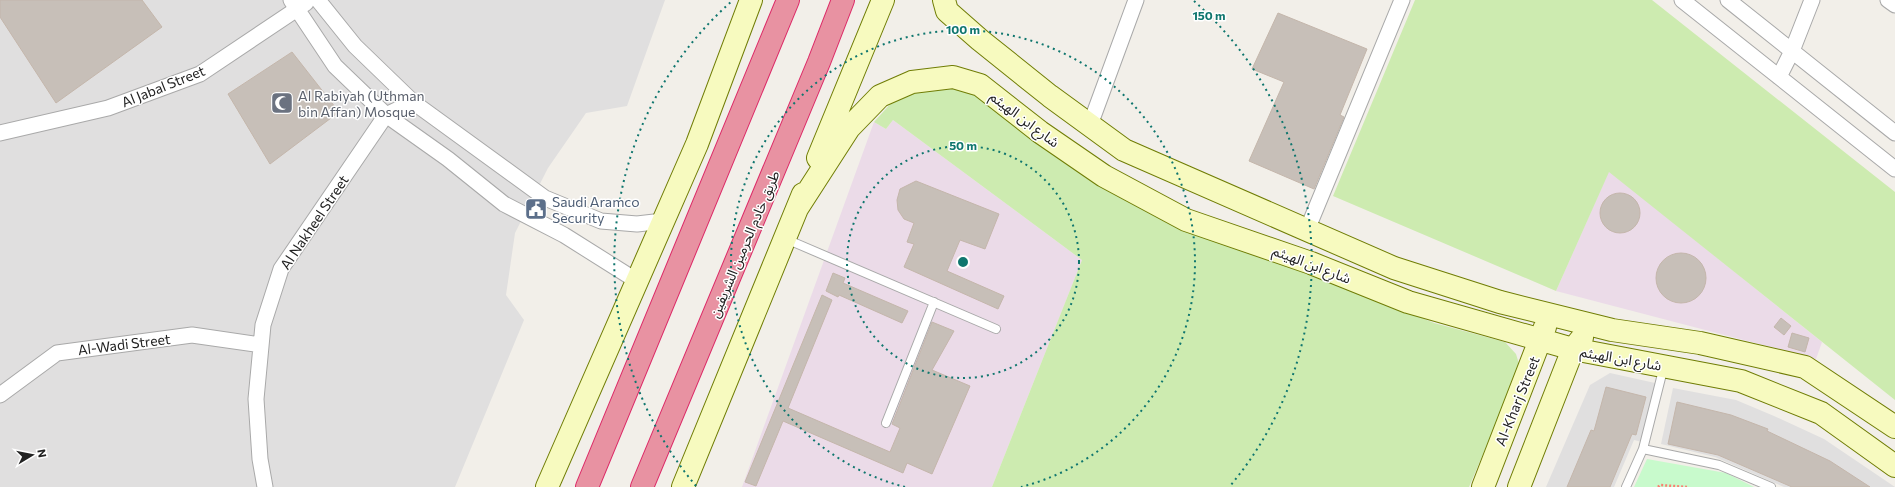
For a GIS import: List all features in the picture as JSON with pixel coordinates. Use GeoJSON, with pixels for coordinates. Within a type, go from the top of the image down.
{"type":"FeatureCollection","features":[{"type":"Feature","properties":{"kind":"highway"},"geometry":{"type":"LineString","coordinates":[[587,487],[788,0]]}},
{"type":"Feature","properties":{"kind":"highway","name":"طريق خادم الحرمين الشريفين"},"geometry":{"type":"LineString","coordinates":[[642,487],[844,0]]}},
{"type":"Feature","properties":{"kind":"street"},"geometry":{"type":"LineString","coordinates":[[318,0],[355,46],[413,102],[545,198],[601,221],[637,224],[663,222]]}},
{"type":"Feature","properties":{"kind":"street"},"geometry":{"type":"LineString","coordinates":[[547,487],[697,144],[751,0]]}},
{"type":"Feature","properties":{"kind":"street"},"geometry":{"type":"LineString","coordinates":[[683,487],[882,0]]}},
{"type":"Feature","properties":{"kind":"street"},"geometry":{"type":"LineString","coordinates":[[849,82],[896,0]]}},
{"type":"Feature","properties":{"kind":"street","name":"شارع ابن الهيثم"},"geometry":{"type":"LineString","coordinates":[[944,0],[947,11],[980,40],[1050,96],[1124,150],[1394,268],[1500,302],[1592,326],[1700,343],[1805,367],[1895,427]]}},
{"type":"Feature","properties":{"kind":"street"},"geometry":{"type":"LineString","coordinates":[[1090,125],[1136,0]]}},
{"type":"Feature","properties":{"kind":"street"},"geometry":{"type":"LineString","coordinates":[[1306,230],[1402,0]]}},
{"type":"Feature","properties":{"kind":"street"},"geometry":{"type":"LineString","coordinates":[[1682,0],[1895,169]]}},
{"type":"Feature","properties":{"kind":"street"},"geometry":{"type":"LineString","coordinates":[[1728,0],[1895,133]]}},
{"type":"Feature","properties":{"kind":"street"},"geometry":{"type":"LineString","coordinates":[[1779,76],[1792,51],[1812,0]]}},
{"type":"Feature","properties":{"kind":"street"},"geometry":{"type":"LineString","coordinates":[[1888,0],[1895,5]]}},
{"type":"Feature","properties":{"kind":"street"},"geometry":{"type":"LineString","coordinates":[[300,3],[335,66],[386,115],[448,159],[504,204],[564,235],[637,280]]}},
{"type":"Feature","properties":{"kind":"street","name":"Al Jabal Street"},"geometry":{"type":"LineString","coordinates":[[0,134],[108,108],[200,74],[300,3]]}},
{"type":"Feature","properties":{"kind":"street","name":"شارع ابن الهيثم"},"geometry":{"type":"LineString","coordinates":[[798,207],[849,128],[880,96],[912,82],[953,77],[980,85],[1040,132],[1104,176],[1186,220],[1311,263],[1408,302],[1573,350],[1741,380],[1821,413],[1895,466]]}},
{"type":"Feature","properties":{"kind":"street"},"geometry":{"type":"LineString","coordinates":[[386,115],[413,102]]}},
{"type":"Feature","properties":{"kind":"street","name":"Al Nakheel Street"},"geometry":{"type":"LineString","coordinates":[[265,487],[260,459],[256,399],[263,325],[281,269],[386,115]]}},
{"type":"Feature","properties":{"kind":"street","name":"Al-Kharj Street"},"geometry":{"type":"LineString","coordinates":[[1483,487],[1541,340],[1549,314]]}},
{"type":"Feature","properties":{"kind":"street"},"geometry":{"type":"LineString","coordinates":[[1519,487],[1573,350],[1592,326]]}},
{"type":"Feature","properties":{"kind":"street","name":"Al-Wadi Street"},"geometry":{"type":"LineString","coordinates":[[0,395],[57,353],[192,335],[261,345]]}},
{"type":"Feature","properties":{"kind":"lane"},"geometry":{"type":"LineString","coordinates":[[785,239],[996,329]]}},
{"type":"Feature","properties":{"kind":"lane"},"geometry":{"type":"LineString","coordinates":[[886,423],[934,302]]}},
{"type":"Feature","properties":{"kind":"lane"},"geometry":{"type":"LineString","coordinates":[[1626,487],[1643,449],[1664,366]]}},
{"type":"Feature","properties":{"kind":"lane"},"geometry":{"type":"LineString","coordinates":[[1643,449],[1719,465],[1771,487]]}},
{"type":"Feature","properties":{"kind":"path"},"geometry":{"type":"LineString","coordinates":[[1658,487],[1660,485],[1687,487]]}},
{"type":"Feature","properties":{"kind":"shaded area"},"geometry":{"type":"Polygon","coordinates":[[[0,0],[665,0],[627,106],[586,113],[548,168],[515,233],[506,295],[524,320],[455,487],[0,487],[0,0]]]}},
{"type":"Feature","properties":{"kind":"shaded area"},"geometry":{"type":"Polygon","coordinates":[[[893,120],[1082,260],[992,487],[742,487],[874,122],[886,129],[893,120]]]}},
{"type":"Feature","properties":{"kind":"shaded area"},"geometry":{"type":"Polygon","coordinates":[[[1609,171],[1822,342],[1816,359],[1556,291],[1609,171]]]}},
{"type":"Feature","properties":{"kind":"shaded area"},"geometry":{"type":"Polygon","coordinates":[[[1610,373],[1655,383],[1642,442],[1634,440],[1614,487],[1546,487],[1590,385],[1610,373]]]}},
{"type":"Feature","properties":{"kind":"shaded area"},"geometry":{"type":"Polygon","coordinates":[[[1673,388],[1736,400],[1774,416],[1824,439],[1895,487],[1784,487],[1715,457],[1661,444],[1673,388]]]}},
{"type":"Feature","properties":{"kind":"green space"},"geometry":{"type":"Polygon","coordinates":[[[1415,0],[1652,0],[1895,192],[1895,400],[1609,172],[1556,291],[1333,196],[1415,0]]]}},
{"type":"Feature","properties":{"kind":"green space"},"geometry":{"type":"Polygon","coordinates":[[[929,87],[953,88],[973,93],[1088,176],[1434,323],[1505,342],[1516,354],[1520,367],[1469,487],[992,487],[1082,260],[893,120],[886,129],[874,122],[893,101],[929,87]]]}},
{"type":"Feature","properties":{"kind":"green space"},"geometry":{"type":"Polygon","coordinates":[[[1647,459],[1726,473],[1754,487],[1634,487],[1647,459]]]}},
{"type":"Feature","properties":{"kind":"building"},"geometry":{"type":"Polygon","coordinates":[[[0,0],[142,0],[162,27],[56,103],[0,17],[0,0]]]}},
{"type":"Feature","properties":{"kind":"building"},"geometry":{"type":"Polygon","coordinates":[[[1278,13],[1367,49],[1340,115],[1344,117],[1314,189],[1249,161],[1284,82],[1252,69],[1278,13]]]}},
{"type":"Feature","properties":{"kind":"building","name":"Al Rabiyah (Uthman bin Affan) Mosque"},"geometry":{"type":"Polygon","coordinates":[[[292,52],[339,112],[270,164],[228,94],[292,52]]]}},
{"type":"Feature","properties":{"kind":"building"},"geometry":{"type":"Polygon","coordinates":[[[916,181],[999,214],[985,249],[960,240],[947,271],[1004,296],[998,309],[904,267],[914,244],[907,242],[914,223],[904,219],[898,210],[897,200],[900,189],[916,181]]]}},
{"type":"Feature","properties":{"kind":"building"},"geometry":{"type":"Polygon","coordinates":[[[1620,193],[1628,195],[1634,199],[1638,205],[1640,213],[1638,221],[1634,227],[1628,231],[1620,233],[1612,231],[1606,227],[1602,221],[1600,213],[1602,205],[1606,199],[1612,195],[1620,193]]]}},
{"type":"Feature","properties":{"kind":"building"},"geometry":{"type":"Polygon","coordinates":[[[1676,253],[1686,253],[1699,260],[1706,273],[1706,283],[1699,296],[1686,303],[1676,303],[1667,299],[1660,292],[1656,283],[1656,273],[1660,264],[1667,257],[1676,253]]]}},
{"type":"Feature","properties":{"kind":"building"},"geometry":{"type":"Polygon","coordinates":[[[833,273],[845,278],[843,283],[908,311],[902,323],[839,295],[838,297],[826,291],[833,273]]]}},
{"type":"Feature","properties":{"kind":"building"},"geometry":{"type":"Polygon","coordinates":[[[822,295],[832,300],[788,408],[890,452],[900,428],[892,424],[932,322],[954,331],[932,370],[970,386],[932,474],[907,463],[903,473],[783,421],[756,486],[745,482],[822,295]]]}},
{"type":"Feature","properties":{"kind":"building"},"geometry":{"type":"Polygon","coordinates":[[[1781,318],[1791,326],[1784,335],[1774,327],[1781,318]]]}},
{"type":"Feature","properties":{"kind":"building"},"geometry":{"type":"Polygon","coordinates":[[[1792,333],[1809,338],[1805,352],[1788,347],[1792,333]]]}},
{"type":"Feature","properties":{"kind":"building"},"geometry":{"type":"Polygon","coordinates":[[[1606,387],[1646,397],[1636,435],[1632,434],[1610,487],[1567,487],[1591,430],[1594,431],[1606,387]]]}},
{"type":"Feature","properties":{"kind":"building"},"geometry":{"type":"Polygon","coordinates":[[[1677,402],[1731,415],[1768,429],[1767,431],[1830,461],[1870,487],[1792,487],[1718,455],[1668,444],[1677,402]]]}},
{"type":"Feature","properties":{"kind":"place","name":"Al Rabiyah (Uthman bin Affan) Mosque"},"geometry":{"type":"Point","coordinates":[282,103]}},
{"type":"Feature","properties":{"kind":"place","name":"Saudi Aramco Security"},"geometry":{"type":"Point","coordinates":[536,209]}}]}
